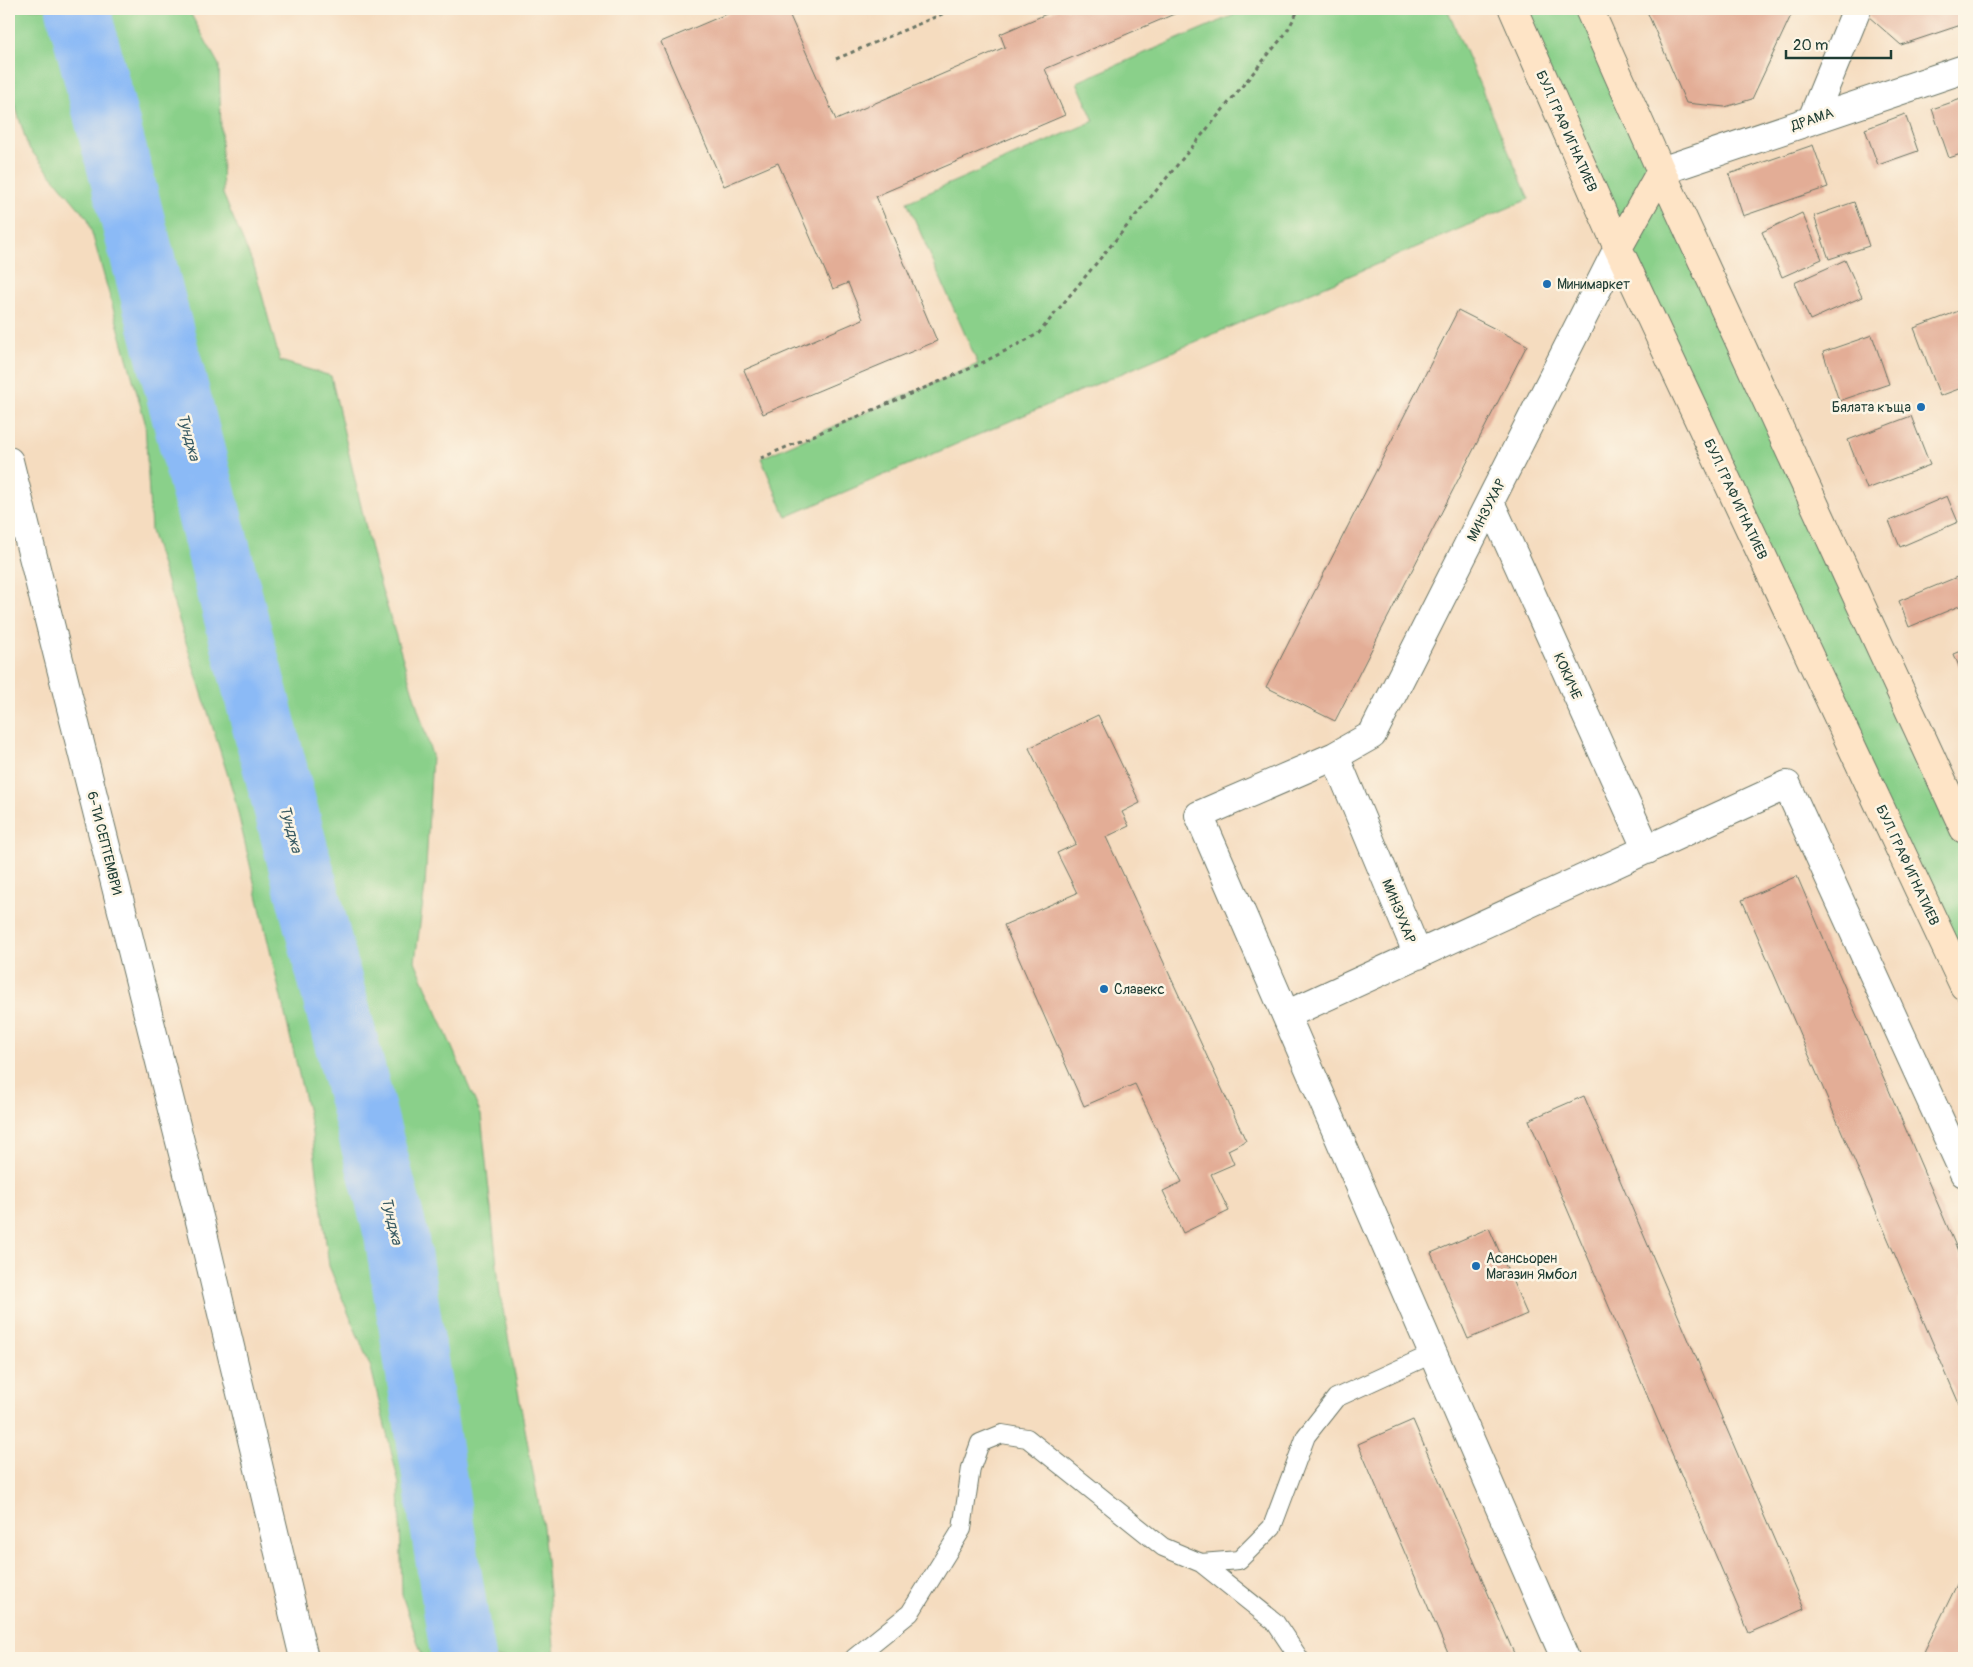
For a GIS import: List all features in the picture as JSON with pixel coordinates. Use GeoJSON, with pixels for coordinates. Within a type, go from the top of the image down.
{"type":"FeatureCollection","features":[{"type":"Feature","properties":{"kind":"main road","name":"БУЛ. ГРАФ ИГНАТИЕВ"},"geometry":{"type":"LineString","coordinates":[[1513,9],[1618,248],[1964,986]]}},
{"type":"Feature","properties":{"kind":"main road"},"geometry":{"type":"LineString","coordinates":[[1589,9],[1661,171],[1964,829]]}},
{"type":"Feature","properties":{"kind":"main road"},"geometry":{"type":"LineString","coordinates":[[1618,248],[1661,171]]}},
{"type":"Feature","properties":{"kind":"street"},"geometry":{"type":"LineString","coordinates":[[1812,119],[1857,9]]}},
{"type":"Feature","properties":{"kind":"street","name":"ДРАМА"},"geometry":{"type":"LineString","coordinates":[[1661,171],[1964,69]]}},
{"type":"Feature","properties":{"kind":"street","name":"МИНЗУХАР"},"geometry":{"type":"LineString","coordinates":[[1286,1015],[1199,815],[1335,756],[1372,735],[1618,248]]}},
{"type":"Feature","properties":{"kind":"street","name":"6-ТИ СЕПТЕМВРИ"},"geometry":{"type":"LineString","coordinates":[[9,461],[200,1225],[304,1658]]}},
{"type":"Feature","properties":{"kind":"street","name":"КОКИЧЕ"},"geometry":{"type":"LineString","coordinates":[[1490,502],[1647,850]]}},
{"type":"Feature","properties":{"kind":"street","name":"МИНЗУХАР"},"geometry":{"type":"LineString","coordinates":[[1335,756],[1418,955]]}},
{"type":"Feature","properties":{"kind":"street"},"geometry":{"type":"LineString","coordinates":[[1565,1658],[1286,1015],[1788,785],[1964,1173]]}},
{"type":"Feature","properties":{"kind":"lane"},"geometry":{"type":"LineString","coordinates":[[1200,1563],[1239,1560],[1272,1527],[1306,1436],[1336,1398],[1432,1354]]}},
{"type":"Feature","properties":{"kind":"lane"},"geometry":{"type":"LineString","coordinates":[[854,1658],[910,1613],[962,1529],[971,1468],[980,1442],[1002,1434],[1027,1438],[1163,1547],[1200,1563],[1275,1622],[1299,1658]]}},
{"type":"Feature","properties":{"kind":"path"},"geometry":{"type":"LineString","coordinates":[[836,60],[954,9]]}},
{"type":"Feature","properties":{"kind":"path"},"geometry":{"type":"LineString","coordinates":[[761,458],[978,364],[1038,334],[1286,32],[1299,9]]}},
{"type":"Feature","properties":{"kind":"green space"},"geometry":{"type":"Polygon","coordinates":[[[9,9],[188,9],[219,65],[223,194],[255,269],[280,361],[331,376],[375,567],[432,755],[425,887],[415,961],[481,1115],[500,1293],[543,1527],[555,1658],[423,1658],[402,1595],[399,1484],[371,1368],[329,1266],[311,1126],[233,792],[151,531],[145,422],[88,219],[28,147],[9,85],[9,9]]]}},
{"type":"Feature","properties":{"kind":"green space"},"geometry":{"type":"Polygon","coordinates":[[[1232,9],[1447,9],[1529,199],[786,517],[761,458],[978,364],[907,202],[1094,121],[1077,82],[1234,15],[1232,9]]]}},
{"type":"Feature","properties":{"kind":"green space"},"geometry":{"type":"Polygon","coordinates":[[[1513,9],[1589,9],[1964,829],[1964,986],[1513,9]]]}},
{"type":"Feature","properties":{"kind":"building"},"geometry":{"type":"Polygon","coordinates":[[[738,9],[787,9],[836,120],[1005,47],[1000,34],[1058,9],[1186,9],[1045,69],[1065,115],[876,196],[937,341],[763,414],[744,370],[863,319],[848,283],[833,289],[778,163],[724,186],[661,42],[738,9]]]}},
{"type":"Feature","properties":{"kind":"building"},"geometry":{"type":"Polygon","coordinates":[[[1646,9],[1794,9],[1752,99],[1725,107],[1686,103],[1646,9]]]}},
{"type":"Feature","properties":{"kind":"building"},"geometry":{"type":"Polygon","coordinates":[[[1871,9],[1964,9],[1964,24],[1901,45],[1868,16],[1871,9]]]}},
{"type":"Feature","properties":{"kind":"building"},"geometry":{"type":"Polygon","coordinates":[[[1964,98],[1964,153],[1949,158],[1932,109],[1964,98]]]}},
{"type":"Feature","properties":{"kind":"building"},"geometry":{"type":"Polygon","coordinates":[[[1905,114],[1918,151],[1878,165],[1865,129],[1905,114]]]}},
{"type":"Feature","properties":{"kind":"building"},"geometry":{"type":"Polygon","coordinates":[[[1813,145],[1828,187],[1743,216],[1729,174],[1813,145]]]}},
{"type":"Feature","properties":{"kind":"building"},"geometry":{"type":"Polygon","coordinates":[[[1854,202],[1869,246],[1829,259],[1814,216],[1854,202]]]}},
{"type":"Feature","properties":{"kind":"building"},"geometry":{"type":"Polygon","coordinates":[[[1802,213],[1822,259],[1782,277],[1762,232],[1802,213]]]}},
{"type":"Feature","properties":{"kind":"building"},"geometry":{"type":"Polygon","coordinates":[[[1845,260],[1862,297],[1810,320],[1794,283],[1845,260]]]}},
{"type":"Feature","properties":{"kind":"building"},"geometry":{"type":"Polygon","coordinates":[[[1964,309],[1964,387],[1940,396],[1914,328],[1964,309]]]}},
{"type":"Feature","properties":{"kind":"building"},"geometry":{"type":"Polygon","coordinates":[[[1458,310],[1527,345],[1335,721],[1266,687],[1458,310]]]}},
{"type":"Feature","properties":{"kind":"building"},"geometry":{"type":"Polygon","coordinates":[[[1872,335],[1889,384],[1839,401],[1823,352],[1872,335]]]}},
{"type":"Feature","properties":{"kind":"building"},"geometry":{"type":"Polygon","coordinates":[[[1911,416],[1930,465],[1867,489],[1848,440],[1911,416]]]}},
{"type":"Feature","properties":{"kind":"building"},"geometry":{"type":"Polygon","coordinates":[[[1947,496],[1958,522],[1900,547],[1889,521],[1947,496]]]}},
{"type":"Feature","properties":{"kind":"building"},"geometry":{"type":"Polygon","coordinates":[[[1957,577],[1964,594],[1964,604],[1909,627],[1899,601],[1957,577]]]}},
{"type":"Feature","properties":{"kind":"building"},"geometry":{"type":"Polygon","coordinates":[[[1964,650],[1964,679],[1954,654],[1964,650]]]}},
{"type":"Feature","properties":{"kind":"building"},"geometry":{"type":"Polygon","coordinates":[[[1098,715],[1140,803],[1122,812],[1129,826],[1106,837],[1246,1141],[1228,1150],[1234,1164],[1211,1174],[1229,1211],[1183,1233],[1163,1191],[1182,1182],[1135,1084],[1084,1106],[1004,925],[1077,893],[1057,853],[1076,844],[1029,748],[1098,715]]]}},
{"type":"Feature","properties":{"kind":"building"},"geometry":{"type":"Polygon","coordinates":[[[1797,876],[1964,1265],[1963,1413],[1742,900],[1797,876]]]}},
{"type":"Feature","properties":{"kind":"building"},"geometry":{"type":"Polygon","coordinates":[[[1584,1096],[1804,1609],[1749,1633],[1529,1120],[1584,1096]]]}},
{"type":"Feature","properties":{"kind":"building"},"geometry":{"type":"Polygon","coordinates":[[[1489,1228],[1527,1314],[1468,1339],[1431,1253],[1489,1228]]]}},
{"type":"Feature","properties":{"kind":"building"},"geometry":{"type":"Polygon","coordinates":[[[1413,1420],[1516,1658],[1450,1658],[1358,1444],[1413,1420]]]}},
{"type":"Feature","properties":{"kind":"building"},"geometry":{"type":"Polygon","coordinates":[[[1964,1570],[1964,1658],[1921,1658],[1964,1570]]]}},
{"type":"Feature","properties":{"kind":"waterway","name":"Тунджа"},"geometry":{"type":"LineString","coordinates":[[78,9],[396,1234],[463,1658]]}},
{"type":"Feature","properties":{"kind":"place","name":"Минимаркет"},"geometry":{"type":"Point","coordinates":[1547,284]}},
{"type":"Feature","properties":{"kind":"place","name":"Бялата къща"},"geometry":{"type":"Point","coordinates":[1921,407]}},
{"type":"Feature","properties":{"kind":"place","name":"Славекс"},"geometry":{"type":"Point","coordinates":[1104,989]}},
{"type":"Feature","properties":{"kind":"place","name":"Асансьорен Магазин Ямбол"},"geometry":{"type":"Point","coordinates":[1476,1266]}}]}
